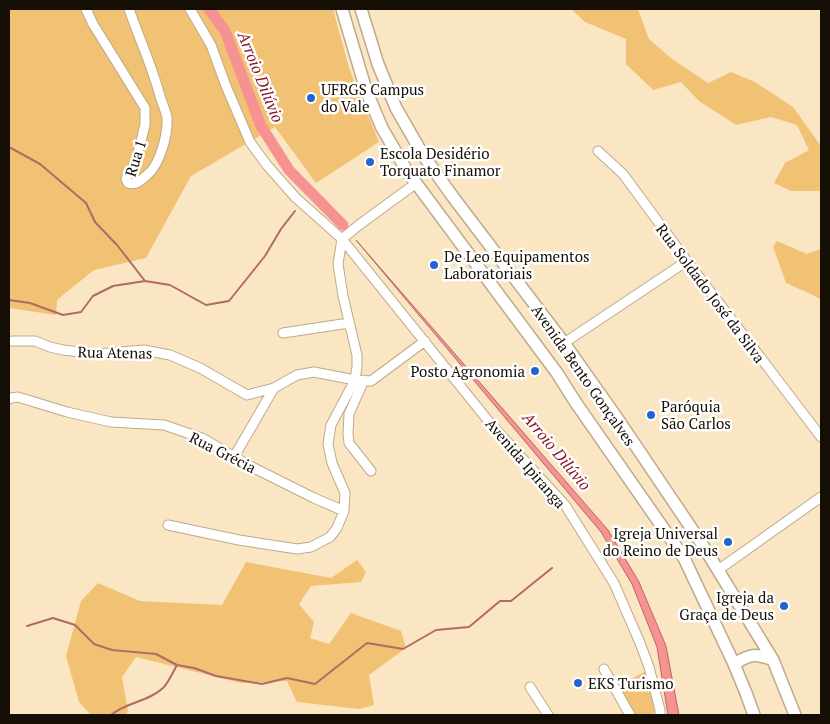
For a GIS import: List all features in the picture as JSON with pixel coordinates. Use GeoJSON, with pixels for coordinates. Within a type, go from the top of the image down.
{"type":"FeatureCollection","features":[{"type":"Feature","properties":{"kind":"main road","name":"Avenida Bento Gonçalves"},"geometry":{"type":"LineString","coordinates":[[342,9],[366,90],[382,128],[416,184],[557,373],[684,558],[734,664],[754,715]]}},
{"type":"Feature","properties":{"kind":"main road","name":"Avenida Bento Gonçalves"},"geometry":{"type":"LineString","coordinates":[[361,9],[378,64],[396,108],[423,155],[564,343],[718,570],[774,660],[795,715]]}},
{"type":"Feature","properties":{"kind":"main road"},"geometry":{"type":"LineString","coordinates":[[734,664],[752,655],[761,655],[774,660]]}},
{"type":"Feature","properties":{"kind":"street","name":"Rua 1"},"geometry":{"type":"LineString","coordinates":[[86,9],[93,24],[146,108],[145,125],[136,161],[126,179],[128,183],[135,184],[150,173],[155,166],[164,144],[167,118],[129,9]]}},
{"type":"Feature","properties":{"kind":"street"},"geometry":{"type":"LineString","coordinates":[[190,9],[211,45],[250,142],[266,164],[295,197],[342,238]]}},
{"type":"Feature","properties":{"kind":"street","name":"Rua Soldado José da Silva"},"geometry":{"type":"LineString","coordinates":[[598,151],[623,174],[821,438]]}},
{"type":"Feature","properties":{"kind":"street"},"geometry":{"type":"LineString","coordinates":[[371,472],[349,443],[349,414],[360,380],[357,356],[343,296],[338,264],[342,238],[416,184]]}},
{"type":"Feature","properties":{"kind":"street","name":"Avenida Ipiranga"},"geometry":{"type":"LineString","coordinates":[[342,238],[494,428],[564,505],[614,582],[649,667],[660,715]]}},
{"type":"Feature","properties":{"kind":"street"},"geometry":{"type":"LineString","coordinates":[[564,343],[687,261]]}},
{"type":"Feature","properties":{"kind":"street"},"geometry":{"type":"LineString","coordinates":[[283,333],[350,323]]}},
{"type":"Feature","properties":{"kind":"street","name":"Rua Atenas"},"geometry":{"type":"LineString","coordinates":[[12,341],[35,341],[56,349],[97,354],[144,350],[170,356],[200,368],[247,395],[274,388],[297,375],[314,372],[360,380]]}},
{"type":"Feature","properties":{"kind":"street"},"geometry":{"type":"LineString","coordinates":[[360,380],[371,381],[425,341]]}},
{"type":"Feature","properties":{"kind":"street"},"geometry":{"type":"LineString","coordinates":[[168,525],[239,540],[297,549],[311,547],[330,537],[337,528],[344,511],[345,493],[332,463],[328,444],[331,425],[360,380]]}},
{"type":"Feature","properties":{"kind":"street"},"geometry":{"type":"LineString","coordinates":[[234,457],[274,388]]}},
{"type":"Feature","properties":{"kind":"street","name":"Rua Grécia"},"geometry":{"type":"LineString","coordinates":[[9,399],[18,397],[67,412],[111,422],[164,425],[202,438],[248,465],[344,511]]}},
{"type":"Feature","properties":{"kind":"street"},"geometry":{"type":"LineString","coordinates":[[718,570],[821,497]]}},
{"type":"Feature","properties":{"kind":"street"},"geometry":{"type":"LineString","coordinates":[[604,669],[630,715]]}},
{"type":"Feature","properties":{"kind":"street"},"geometry":{"type":"LineString","coordinates":[[530,687],[548,715]]}},
{"type":"Feature","properties":{"kind":"shaded area"},"geometry":{"type":"Polygon","coordinates":[[[9,9],[333,9],[349,68],[379,142],[316,183],[275,127],[191,176],[146,258],[94,270],[57,300],[56,315],[9,308],[9,9]]]}},
{"type":"Feature","properties":{"kind":"shaded area"},"geometry":{"type":"Polygon","coordinates":[[[571,9],[638,9],[649,39],[672,59],[708,83],[731,72],[755,82],[793,107],[821,146],[821,192],[791,191],[774,183],[785,163],[809,150],[797,125],[771,117],[736,125],[699,101],[681,82],[653,90],[626,64],[626,39],[585,22],[571,9]]]}},
{"type":"Feature","properties":{"kind":"shaded area","name":"Arroio Dilúvio"},"geometry":{"type":"Polygon","coordinates":[[[356,240],[608,530],[639,582],[666,646],[679,715],[668,715],[657,647],[632,584],[601,532],[356,240]]]}},
{"type":"Feature","properties":{"kind":"shaded area"},"geometry":{"type":"Polygon","coordinates":[[[777,241],[807,254],[821,249],[821,300],[786,283],[773,247],[777,241]]]}},
{"type":"Feature","properties":{"kind":"shaded area"},"geometry":{"type":"Polygon","coordinates":[[[357,560],[366,572],[361,582],[311,586],[299,604],[314,622],[310,638],[329,644],[351,613],[401,631],[406,648],[369,675],[374,705],[359,709],[297,702],[287,681],[241,683],[136,657],[122,677],[128,711],[126,715],[91,715],[79,702],[66,656],[81,601],[98,583],[140,601],[222,605],[246,562],[331,578],[357,560]]]}},
{"type":"Feature","properties":{"kind":"shaded area"},"geometry":{"type":"Polygon","coordinates":[[[646,671],[654,715],[635,715],[618,686],[646,671]]]}},
{"type":"Feature","properties":{"kind":"waterway","name":"Arroio Dilúvio"},"geometry":{"type":"LineString","coordinates":[[209,9],[225,31],[261,126],[289,170],[343,225]]}},
{"type":"Feature","properties":{"kind":"waterway"},"geometry":{"type":"LineString","coordinates":[[9,147],[40,164],[86,203],[95,222],[117,245],[145,281]]}},
{"type":"Feature","properties":{"kind":"waterway"},"geometry":{"type":"LineString","coordinates":[[9,300],[30,303],[63,315],[81,312],[93,296],[113,286],[145,281],[170,285],[206,305],[229,301],[265,256],[281,229],[295,211]]}},
{"type":"Feature","properties":{"kind":"waterway"},"geometry":{"type":"LineString","coordinates":[[27,626],[53,618],[75,625],[94,644],[112,650],[156,654],[177,665],[194,668],[216,676],[262,684],[287,678],[315,684],[367,643],[403,649],[436,630],[469,627],[500,601],[511,601],[552,568]]}},
{"type":"Feature","properties":{"kind":"waterway"},"geometry":{"type":"LineString","coordinates":[[111,715],[123,707],[157,693],[167,683],[177,665]]}},
{"type":"Feature","properties":{"kind":"place","name":"UFRGS Campus do Vale"},"geometry":{"type":"Point","coordinates":[311,98]}},
{"type":"Feature","properties":{"kind":"place","name":"Escola Desidério Torquato Finamor"},"geometry":{"type":"Point","coordinates":[370,162]}},
{"type":"Feature","properties":{"kind":"place","name":"De Leo Equipamentos Laboratoriais"},"geometry":{"type":"Point","coordinates":[434,265]}},
{"type":"Feature","properties":{"kind":"place","name":"Posto Agronomia"},"geometry":{"type":"Point","coordinates":[535,371]}},
{"type":"Feature","properties":{"kind":"place","name":"Paróquia São Carlos"},"geometry":{"type":"Point","coordinates":[651,415]}},
{"type":"Feature","properties":{"kind":"place","name":"Igreja Universal do Reino de Deus"},"geometry":{"type":"Point","coordinates":[728,542]}},
{"type":"Feature","properties":{"kind":"place","name":"Igreja da Graça de Deus"},"geometry":{"type":"Point","coordinates":[784,606]}},
{"type":"Feature","properties":{"kind":"place","name":"EKS Turismo"},"geometry":{"type":"Point","coordinates":[578,683]}}]}
